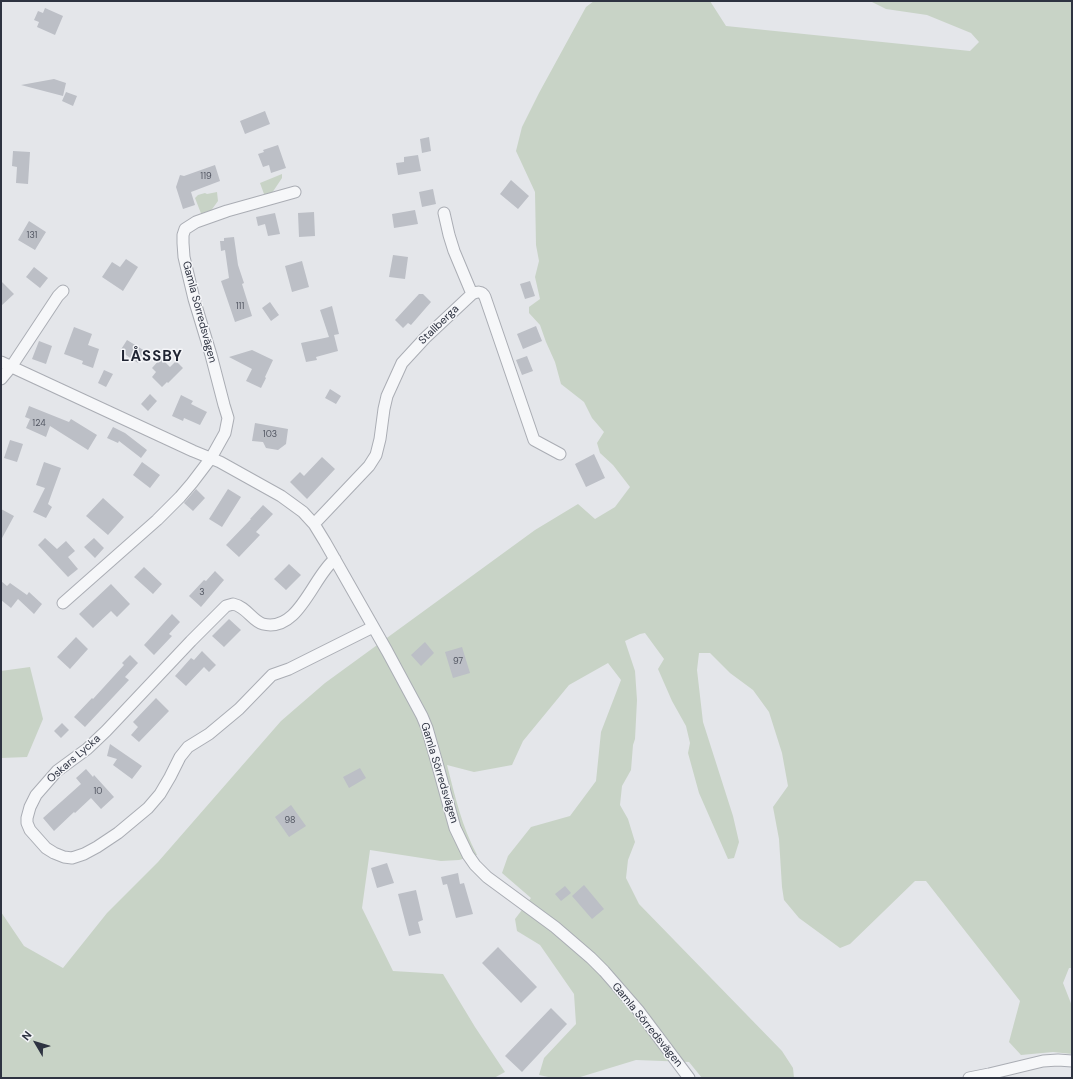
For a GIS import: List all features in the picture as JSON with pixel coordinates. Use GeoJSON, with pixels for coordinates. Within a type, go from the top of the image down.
{"type":"FeatureCollection","features":[{"type":"Feature","properties":{"kind":"street","name":"Gamla Sörredsvägen"},"geometry":{"type":"LineString","coordinates":[[63,603],[162,516],[180,498],[211,458],[225,433],[228,418],[194,299],[184,257],[184,231],[187,227],[196,222],[227,211],[295,192]]}},
{"type":"Feature","properties":{"kind":"street"},"geometry":{"type":"LineString","coordinates":[[444,213],[454,251],[472,294],[477,292],[484,294],[534,440],[560,454]]}},
{"type":"Feature","properties":{"kind":"street"},"geometry":{"type":"LineString","coordinates":[[1,379],[6,364],[63,291]]}},
{"type":"Feature","properties":{"kind":"street","name":"Stallberga"},"geometry":{"type":"LineString","coordinates":[[314,524],[369,466],[376,455],[387,396],[402,363],[425,338],[472,294]]}},
{"type":"Feature","properties":{"kind":"street","name":"Gamla Sörredsvägen"},"geometry":{"type":"LineString","coordinates":[[6,364],[244,474],[281,496],[303,512],[314,524],[335,559],[422,716],[427,728],[455,828],[475,865],[487,877],[555,926],[591,958],[638,1010],[689,1078]]}},
{"type":"Feature","properties":{"kind":"street","name":"Oskars Lycka"},"geometry":{"type":"LineString","coordinates":[[335,559],[329,564],[298,610],[280,623],[270,625],[262,624],[242,607],[233,604],[226,606],[106,731],[87,749],[57,771],[36,795],[30,807],[27,818],[27,823],[30,830],[46,848],[64,857],[72,858],[97,847],[148,808],[160,794],[180,757],[188,747],[209,734],[239,709],[272,676],[373,627]]}},
{"type":"Feature","properties":{"kind":"street"},"geometry":{"type":"LineString","coordinates":[[969,1078],[1043,1061],[1072,1061]]}},
{"type":"Feature","properties":{"kind":"shaded area"},"geometry":{"type":"Polygon","coordinates":[[[594,1],[710,1],[726,26],[970,51],[979,42],[971,33],[927,15],[886,9],[870,1],[1072,1],[1072,968],[1069,968],[1063,983],[1072,1006],[1072,1054],[1053,1052],[1021,1055],[1009,1042],[1020,1001],[926,881],[915,881],[850,944],[840,948],[799,918],[784,900],[782,887],[779,839],[773,807],[788,786],[782,753],[769,712],[753,690],[730,673],[710,653],[699,653],[697,670],[703,722],[733,816],[739,842],[734,858],[728,859],[699,793],[688,753],[690,743],[686,726],[672,701],[658,669],[664,659],[645,633],[625,641],[635,671],[637,700],[635,739],[633,745],[631,770],[622,786],[620,805],[628,819],[635,842],[628,860],[626,878],[639,904],[782,1051],[793,1068],[794,1078],[702,1078],[689,1062],[636,1060],[577,1078],[553,1078],[539,1075],[544,1058],[576,1024],[574,994],[540,945],[517,931],[515,919],[531,898],[502,873],[508,856],[531,827],[570,816],[596,781],[601,732],[621,680],[608,663],[569,685],[523,741],[512,765],[474,772],[447,765],[463,822],[477,855],[459,860],[441,861],[370,850],[362,908],[393,971],[443,974],[475,1027],[505,1072],[494,1078],[1,1078],[1,912],[24,946],[63,968],[107,913],[158,862],[281,721],[325,683],[535,530],[578,504],[595,519],[615,507],[630,487],[613,465],[600,453],[597,443],[604,432],[592,418],[584,402],[561,384],[555,362],[540,325],[529,313],[529,307],[540,299],[535,277],[539,261],[536,245],[535,192],[516,151],[522,127],[539,93],[586,7],[594,1]]]}},
{"type":"Feature","properties":{"kind":"shaded area"},"geometry":{"type":"Polygon","coordinates":[[[282,174],[282,178],[272,193],[266,196],[260,183],[282,174]]]}},
{"type":"Feature","properties":{"kind":"shaded area"},"geometry":{"type":"Polygon","coordinates":[[[217,192],[218,201],[210,212],[202,216],[195,198],[198,195],[205,193],[217,192]]]}},
{"type":"Feature","properties":{"kind":"shaded area"},"geometry":{"type":"Polygon","coordinates":[[[30,667],[43,719],[27,757],[1,758],[1,671],[30,667]]]}},
{"type":"Feature","properties":{"kind":"building"},"geometry":{"type":"Polygon","coordinates":[[[45,8],[63,16],[55,35],[37,27],[39,22],[34,20],[38,11],[43,13],[45,8]]]}},
{"type":"Feature","properties":{"kind":"building"},"geometry":{"type":"Polygon","coordinates":[[[54,79],[66,83],[63,96],[21,85],[54,79]]]}},
{"type":"Feature","properties":{"kind":"building"},"geometry":{"type":"Polygon","coordinates":[[[66,92],[77,96],[73,106],[62,101],[66,92]]]}},
{"type":"Feature","properties":{"kind":"building"},"geometry":{"type":"Polygon","coordinates":[[[265,111],[270,124],[245,134],[240,121],[265,111]]]}},
{"type":"Feature","properties":{"kind":"building"},"geometry":{"type":"Polygon","coordinates":[[[429,137],[431,151],[422,153],[420,139],[429,137]]]}},
{"type":"Feature","properties":{"kind":"building"},"geometry":{"type":"Polygon","coordinates":[[[278,145],[286,168],[271,173],[269,165],[263,167],[258,154],[264,152],[263,150],[278,145]]]}},
{"type":"Feature","properties":{"kind":"building"},"geometry":{"type":"Polygon","coordinates":[[[13,151],[30,152],[28,184],[16,183],[17,167],[12,166],[13,151]]]}},
{"type":"Feature","properties":{"kind":"building"},"geometry":{"type":"Polygon","coordinates":[[[418,155],[421,171],[398,175],[396,163],[404,162],[404,157],[418,155]]]}},
{"type":"Feature","properties":{"kind":"building"},"geometry":{"type":"Polygon","coordinates":[[[215,165],[220,181],[191,192],[195,205],[183,209],[176,187],[180,175],[184,176],[215,165]]]}},
{"type":"Feature","properties":{"kind":"building"},"geometry":{"type":"Polygon","coordinates":[[[511,180],[529,196],[518,209],[500,194],[511,180]]]}},
{"type":"Feature","properties":{"kind":"building"},"geometry":{"type":"Polygon","coordinates":[[[433,189],[436,204],[422,207],[419,192],[433,189]]]}},
{"type":"Feature","properties":{"kind":"building"},"geometry":{"type":"Polygon","coordinates":[[[415,210],[418,224],[394,228],[392,214],[415,210]]]}},
{"type":"Feature","properties":{"kind":"building"},"geometry":{"type":"Polygon","coordinates":[[[314,212],[315,236],[299,237],[298,213],[314,212]]]}},
{"type":"Feature","properties":{"kind":"building"},"geometry":{"type":"Polygon","coordinates":[[[275,213],[280,234],[268,236],[265,224],[258,226],[256,217],[275,213]]]}},
{"type":"Feature","properties":{"kind":"building"},"geometry":{"type":"Polygon","coordinates":[[[29,221],[46,232],[35,250],[18,240],[29,221]]]}},
{"type":"Feature","properties":{"kind":"building"},"geometry":{"type":"Polygon","coordinates":[[[234,237],[238,265],[244,283],[242,284],[252,316],[235,322],[221,281],[229,278],[225,250],[221,251],[220,241],[224,241],[224,238],[234,237]]]}},
{"type":"Feature","properties":{"kind":"building"},"geometry":{"type":"Polygon","coordinates":[[[393,255],[408,257],[405,279],[389,277],[393,255]]]}},
{"type":"Feature","properties":{"kind":"building"},"geometry":{"type":"Polygon","coordinates":[[[126,259],[138,267],[123,291],[102,277],[112,262],[120,267],[126,259]]]}},
{"type":"Feature","properties":{"kind":"building"},"geometry":{"type":"Polygon","coordinates":[[[302,261],[309,287],[292,292],[285,266],[302,261]]]}},
{"type":"Feature","properties":{"kind":"building"},"geometry":{"type":"Polygon","coordinates":[[[34,267],[48,278],[40,288],[26,277],[34,267]]]}},
{"type":"Feature","properties":{"kind":"building"},"geometry":{"type":"Polygon","coordinates":[[[1,281],[14,294],[1,306],[1,281]]]}},
{"type":"Feature","properties":{"kind":"building"},"geometry":{"type":"Polygon","coordinates":[[[530,281],[535,296],[525,299],[520,284],[530,281]]]}},
{"type":"Feature","properties":{"kind":"building"},"geometry":{"type":"Polygon","coordinates":[[[419,294],[423,294],[431,302],[411,325],[408,323],[403,328],[395,320],[419,294]]]}},
{"type":"Feature","properties":{"kind":"building"},"geometry":{"type":"Polygon","coordinates":[[[270,302],[279,315],[271,321],[262,308],[270,302]]]}},
{"type":"Feature","properties":{"kind":"building"},"geometry":{"type":"Polygon","coordinates":[[[332,306],[339,334],[334,335],[338,351],[316,357],[317,360],[306,362],[301,343],[329,337],[320,310],[332,306]]]}},
{"type":"Feature","properties":{"kind":"building"},"geometry":{"type":"Polygon","coordinates":[[[536,326],[542,341],[523,349],[517,334],[536,326]]]}},
{"type":"Feature","properties":{"kind":"building"},"geometry":{"type":"Polygon","coordinates":[[[74,327],[92,334],[88,345],[99,349],[93,368],[82,364],[83,361],[64,354],[74,327]]]}},
{"type":"Feature","properties":{"kind":"building"},"geometry":{"type":"Polygon","coordinates":[[[127,340],[145,351],[138,363],[120,351],[127,340]]]}},
{"type":"Feature","properties":{"kind":"building"},"geometry":{"type":"Polygon","coordinates":[[[39,341],[52,346],[46,364],[32,359],[39,341]]]}},
{"type":"Feature","properties":{"kind":"building"},"geometry":{"type":"Polygon","coordinates":[[[252,350],[273,360],[261,388],[246,381],[252,369],[229,357],[252,350]]]}},
{"type":"Feature","properties":{"kind":"building"},"geometry":{"type":"Polygon","coordinates":[[[527,356],[533,371],[522,375],[516,360],[527,356]]]}},
{"type":"Feature","properties":{"kind":"building"},"geometry":{"type":"Polygon","coordinates":[[[161,358],[170,367],[176,361],[183,368],[162,387],[152,377],[156,372],[152,368],[161,358]]]}},
{"type":"Feature","properties":{"kind":"building"},"geometry":{"type":"Polygon","coordinates":[[[104,370],[113,374],[106,387],[98,383],[104,370]]]}},
{"type":"Feature","properties":{"kind":"building"},"geometry":{"type":"Polygon","coordinates":[[[330,389],[341,396],[336,404],[325,398],[330,389]]]}},
{"type":"Feature","properties":{"kind":"building"},"geometry":{"type":"Polygon","coordinates":[[[150,394],[157,401],[148,411],[141,404],[150,394]]]}},
{"type":"Feature","properties":{"kind":"building"},"geometry":{"type":"Polygon","coordinates":[[[181,395],[193,401],[191,404],[207,412],[200,425],[184,418],[183,421],[172,416],[181,395]]]}},
{"type":"Feature","properties":{"kind":"building"},"geometry":{"type":"Polygon","coordinates":[[[29,406],[69,422],[71,419],[97,435],[88,450],[50,426],[46,437],[26,428],[30,419],[25,417],[29,406]]]}},
{"type":"Feature","properties":{"kind":"building"},"geometry":{"type":"Polygon","coordinates":[[[255,423],[288,429],[286,444],[278,450],[266,448],[263,442],[252,441],[255,423]]]}},
{"type":"Feature","properties":{"kind":"building"},"geometry":{"type":"Polygon","coordinates":[[[113,427],[125,433],[147,450],[141,458],[119,441],[118,443],[107,438],[113,427]]]}},
{"type":"Feature","properties":{"kind":"building"},"geometry":{"type":"Polygon","coordinates":[[[10,440],[23,444],[17,462],[4,458],[10,440]]]}},
{"type":"Feature","properties":{"kind":"building"},"geometry":{"type":"Polygon","coordinates":[[[594,454],[605,478],[586,487],[575,464],[594,454]]]}},
{"type":"Feature","properties":{"kind":"building"},"geometry":{"type":"Polygon","coordinates":[[[322,457],[335,469],[307,499],[290,482],[300,472],[304,476],[322,457]]]}},
{"type":"Feature","properties":{"kind":"building"},"geometry":{"type":"Polygon","coordinates":[[[44,462],[61,468],[48,504],[52,507],[46,518],[33,512],[45,488],[36,485],[44,462]]]}},
{"type":"Feature","properties":{"kind":"building"},"geometry":{"type":"Polygon","coordinates":[[[142,462],[160,475],[150,488],[133,475],[142,462]]]}},
{"type":"Feature","properties":{"kind":"building"},"geometry":{"type":"Polygon","coordinates":[[[196,489],[205,498],[193,511],[184,503],[196,489]]]}},
{"type":"Feature","properties":{"kind":"building"},"geometry":{"type":"Polygon","coordinates":[[[228,489],[241,497],[222,527],[209,519],[228,489]]]}},
{"type":"Feature","properties":{"kind":"building"},"geometry":{"type":"Polygon","coordinates":[[[103,498],[124,517],[108,535],[86,516],[103,498]]]}},
{"type":"Feature","properties":{"kind":"building"},"geometry":{"type":"Polygon","coordinates":[[[263,505],[273,514],[256,532],[260,535],[239,557],[226,545],[263,505]]]}},
{"type":"Feature","properties":{"kind":"building"},"geometry":{"type":"Polygon","coordinates":[[[1,509],[14,516],[1,540],[1,509]]]}},
{"type":"Feature","properties":{"kind":"building"},"geometry":{"type":"Polygon","coordinates":[[[45,538],[57,549],[66,541],[75,551],[68,557],[78,569],[68,577],[38,545],[45,538]]]}},
{"type":"Feature","properties":{"kind":"building"},"geometry":{"type":"Polygon","coordinates":[[[94,538],[104,548],[95,558],[84,547],[94,538]]]}},
{"type":"Feature","properties":{"kind":"building"},"geometry":{"type":"Polygon","coordinates":[[[289,564],[301,575],[286,590],[274,579],[289,564]]]}},
{"type":"Feature","properties":{"kind":"building"},"geometry":{"type":"Polygon","coordinates":[[[144,567],[162,584],[153,594],[134,577],[144,567]]]}},
{"type":"Feature","properties":{"kind":"building"},"geometry":{"type":"Polygon","coordinates":[[[215,571],[224,580],[201,607],[189,596],[215,571]]]}},
{"type":"Feature","properties":{"kind":"building"},"geometry":{"type":"Polygon","coordinates":[[[1,581],[7,586],[10,583],[27,595],[29,592],[42,604],[34,614],[18,599],[11,608],[1,600],[1,581]]]}},
{"type":"Feature","properties":{"kind":"building"},"geometry":{"type":"Polygon","coordinates":[[[111,584],[130,604],[117,617],[111,611],[93,628],[79,614],[111,584]]]}},
{"type":"Feature","properties":{"kind":"building"},"geometry":{"type":"Polygon","coordinates":[[[172,614],[180,622],[169,634],[172,636],[154,655],[144,645],[172,614]]]}},
{"type":"Feature","properties":{"kind":"building"},"geometry":{"type":"Polygon","coordinates":[[[229,619],[241,630],[224,647],[212,636],[229,619]]]}},
{"type":"Feature","properties":{"kind":"building"},"geometry":{"type":"Polygon","coordinates":[[[76,637],[88,649],[70,669],[57,657],[76,637]]]}},
{"type":"Feature","properties":{"kind":"building"},"geometry":{"type":"Polygon","coordinates":[[[425,642],[434,653],[421,666],[411,655],[425,642]]]}},
{"type":"Feature","properties":{"kind":"building"},"geometry":{"type":"Polygon","coordinates":[[[462,647],[470,673],[453,678],[445,652],[462,647]]]}},
{"type":"Feature","properties":{"kind":"building"},"geometry":{"type":"Polygon","coordinates":[[[202,651],[216,665],[209,672],[204,667],[186,686],[175,676],[191,658],[194,660],[202,651]]]}},
{"type":"Feature","properties":{"kind":"building"},"geometry":{"type":"Polygon","coordinates":[[[130,655],[138,663],[125,677],[129,680],[85,727],[74,717],[92,698],[93,699],[124,665],[122,663],[130,655]]]}},
{"type":"Feature","properties":{"kind":"building"},"geometry":{"type":"Polygon","coordinates":[[[156,698],[169,711],[139,742],[131,735],[138,727],[133,722],[156,698]]]}},
{"type":"Feature","properties":{"kind":"building"},"geometry":{"type":"Polygon","coordinates":[[[62,723],[69,730],[61,738],[54,731],[62,723]]]}},
{"type":"Feature","properties":{"kind":"building"},"geometry":{"type":"Polygon","coordinates":[[[110,744],[142,766],[132,779],[113,765],[117,759],[107,756],[110,744]]]}},
{"type":"Feature","properties":{"kind":"building"},"geometry":{"type":"Polygon","coordinates":[[[360,768],[366,778],[349,788],[343,777],[360,768]]]}},
{"type":"Feature","properties":{"kind":"building"},"geometry":{"type":"Polygon","coordinates":[[[86,769],[93,777],[94,775],[114,797],[101,809],[91,798],[54,831],[43,818],[81,784],[76,778],[86,769]]]}},
{"type":"Feature","properties":{"kind":"building"},"geometry":{"type":"Polygon","coordinates":[[[291,805],[306,826],[289,837],[275,817],[291,805]]]}},
{"type":"Feature","properties":{"kind":"building"},"geometry":{"type":"Polygon","coordinates":[[[387,863],[394,883],[377,888],[371,868],[387,863]]]}},
{"type":"Feature","properties":{"kind":"building"},"geometry":{"type":"Polygon","coordinates":[[[458,873],[460,884],[464,883],[473,914],[456,918],[447,884],[443,885],[441,877],[458,873]]]}},
{"type":"Feature","properties":{"kind":"building"},"geometry":{"type":"Polygon","coordinates":[[[584,885],[604,909],[592,919],[572,896],[584,885]]]}},
{"type":"Feature","properties":{"kind":"building"},"geometry":{"type":"Polygon","coordinates":[[[565,886],[571,893],[561,901],[555,894],[565,886]]]}},
{"type":"Feature","properties":{"kind":"building"},"geometry":{"type":"Polygon","coordinates":[[[416,890],[423,920],[418,922],[421,933],[409,936],[398,894],[416,890]]]}},
{"type":"Feature","properties":{"kind":"building"},"geometry":{"type":"Polygon","coordinates":[[[498,947],[537,987],[521,1003],[482,963],[498,947]]]}},
{"type":"Feature","properties":{"kind":"building"},"geometry":{"type":"Polygon","coordinates":[[[551,1008],[567,1024],[522,1072],[505,1056],[551,1008]]]}},
{"type":"Feature","properties":{"kind":"district","name":"LÅSSBY"},"geometry":{"type":"Point","coordinates":[152,357]}}]}
